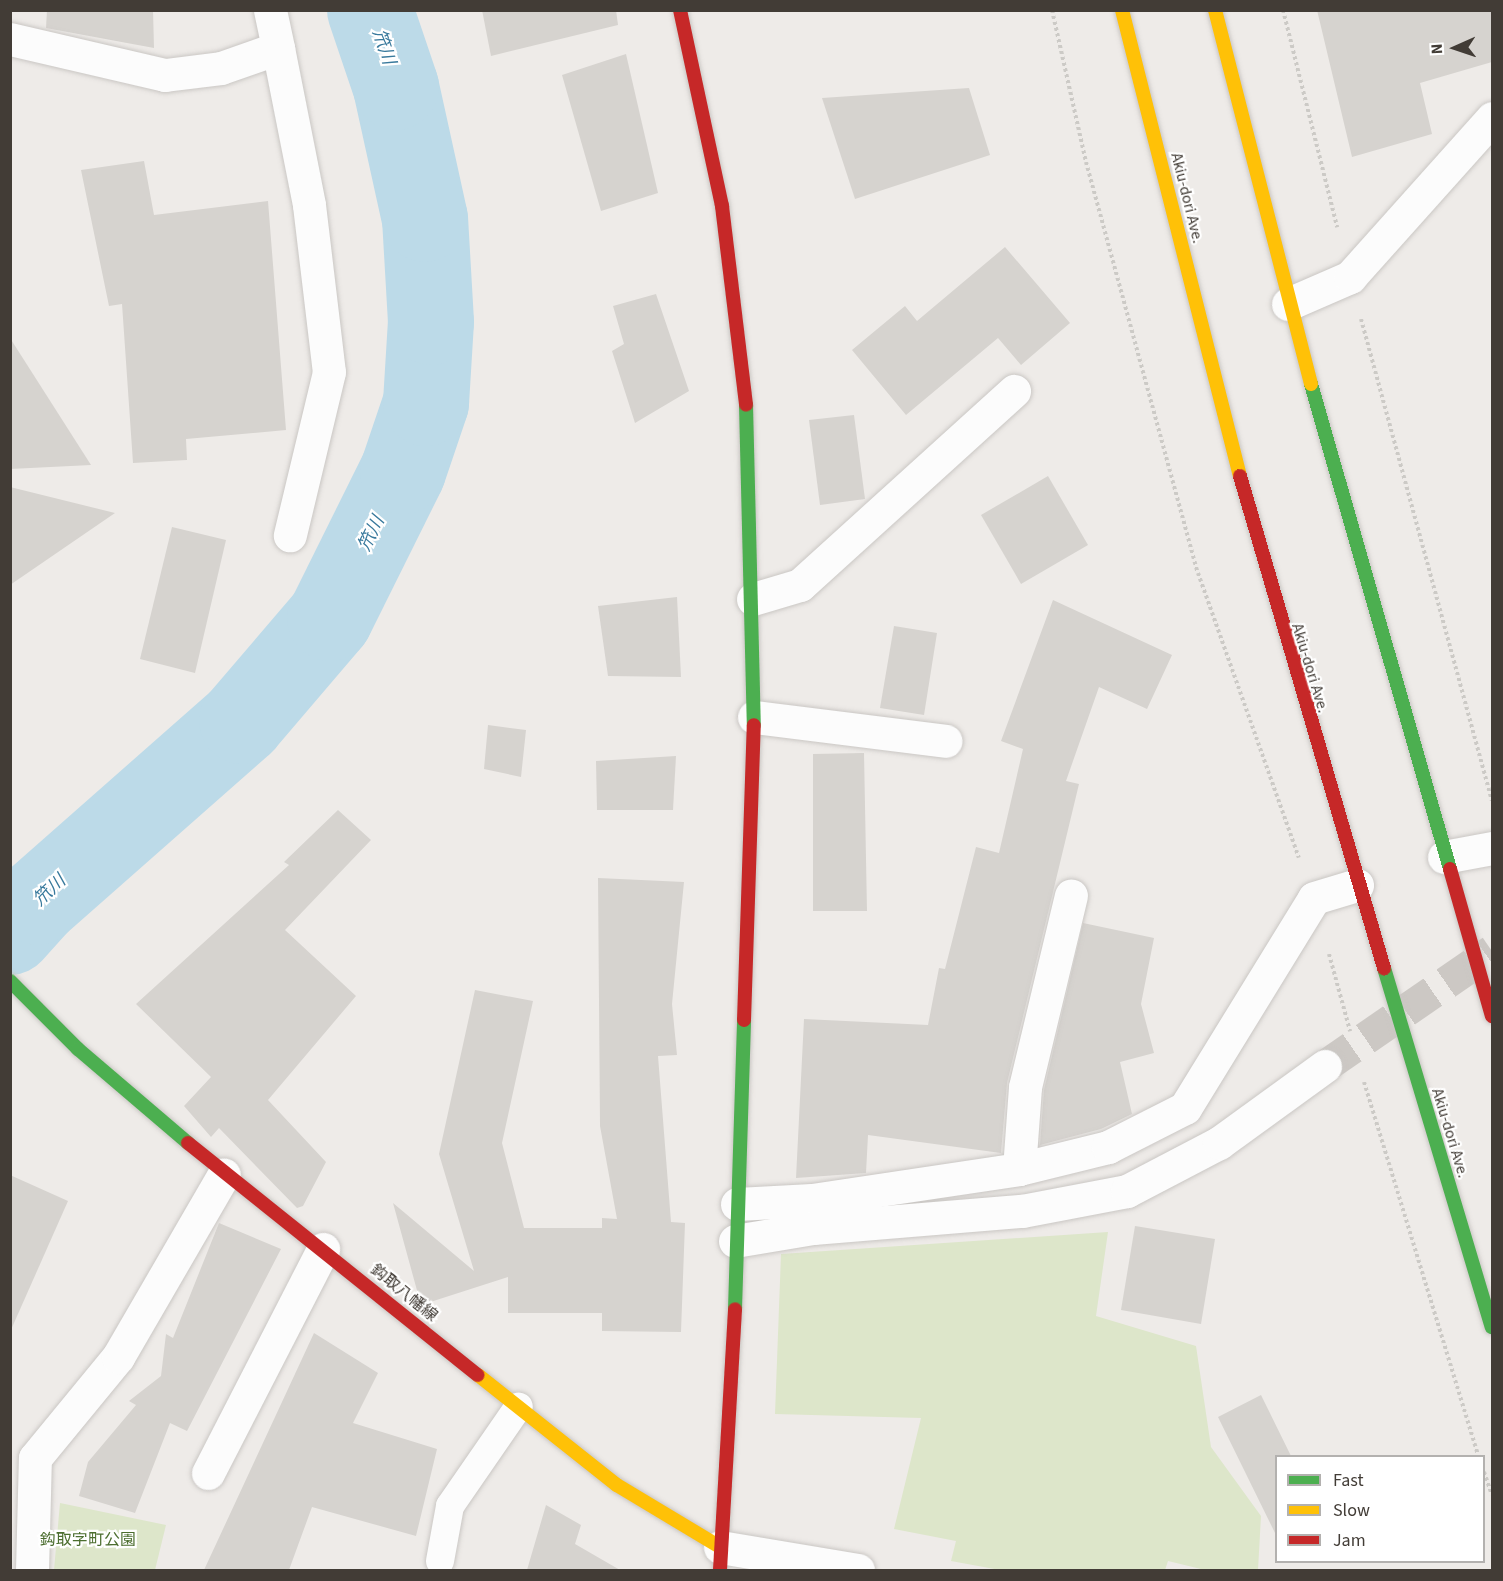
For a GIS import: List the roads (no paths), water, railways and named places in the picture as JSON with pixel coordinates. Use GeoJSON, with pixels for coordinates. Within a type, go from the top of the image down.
{"type":"FeatureCollection","features":[{"type":"Feature","properties":{"kind":"main road"},"geometry":{"type":"LineString","coordinates":[[680,10],[722,206],[746,406],[753,599],[754,717],[735,1241],[729,1485],[720,1559]]}},
{"type":"Feature","properties":{"kind":"main road","name":"Akiu-dori Ave."},"geometry":{"type":"LineString","coordinates":[[1122,10],[1262,563],[1357,885],[1492,1327]]}},
{"type":"Feature","properties":{"kind":"main road"},"geometry":{"type":"LineString","coordinates":[[1215,10],[1288,304],[1444,857],[1492,1016]]}},
{"type":"Feature","properties":{"kind":"main road","name":"鈎取八幡線"},"geometry":{"type":"LineString","coordinates":[[10,981],[78,1049],[224,1174],[323,1249],[617,1485],[720,1559]]}},
{"type":"Feature","properties":{"kind":"street"},"geometry":{"type":"LineString","coordinates":[[270,10],[309,205],[329,372],[290,534]]}},
{"type":"Feature","properties":{"kind":"street"},"geometry":{"type":"LineString","coordinates":[[10,39],[165,75],[222,68],[278,48]]}},
{"type":"Feature","properties":{"kind":"street"},"geometry":{"type":"LineString","coordinates":[[1288,304],[1350,277],[1492,118]]}},
{"type":"Feature","properties":{"kind":"street"},"geometry":{"type":"LineString","coordinates":[[753,599],[800,585],[1014,391]]}},
{"type":"Feature","properties":{"kind":"street"},"geometry":{"type":"LineString","coordinates":[[754,717],[946,741]]}},
{"type":"Feature","properties":{"kind":"street"},"geometry":{"type":"LineString","coordinates":[[1444,857],[1492,848]]}},
{"type":"Feature","properties":{"kind":"street"},"geometry":{"type":"LineString","coordinates":[[737,1204],[812,1200],[1019,1169],[1108,1147],[1185,1108],[1314,898],[1357,885]]}},
{"type":"Feature","properties":{"kind":"street"},"geometry":{"type":"LineString","coordinates":[[1019,1169],[1025,1086],[1071,895]]}},
{"type":"Feature","properties":{"kind":"street"},"geometry":{"type":"LineString","coordinates":[[735,1241],[1022,1211],[1127,1191],[1219,1143],[1325,1066]]}},
{"type":"Feature","properties":{"kind":"street"},"geometry":{"type":"LineString","coordinates":[[32,1570],[35,1458],[118,1357],[224,1174]]}},
{"type":"Feature","properties":{"kind":"street"},"geometry":{"type":"LineString","coordinates":[[208,1473],[323,1249]]}},
{"type":"Feature","properties":{"kind":"street"},"geometry":{"type":"LineString","coordinates":[[720,1559],[858,1570]]}},
{"type":"Feature","properties":{"kind":"lane"},"geometry":{"type":"LineString","coordinates":[[440,1561],[450,1506],[519,1406]]}},
{"type":"Feature","properties":{"kind":"waterway","name":"笊川"},"geometry":{"type":"LineString","coordinates":[[10,932],[37,902],[242,721],[330,618],[403,471],[426,403],[431,322],[425,219],[396,87],[370,10]]}},
{"type":"Feature","properties":{"kind":"tunnel"},"geometry":{"type":"LineString","coordinates":[[1325,1066],[1492,951]]}},
{"type":"Feature","properties":{"kind":"park label","name":"鈎取字町公園"},"geometry":{"type":"Point","coordinates":[88,1540]}}]}
